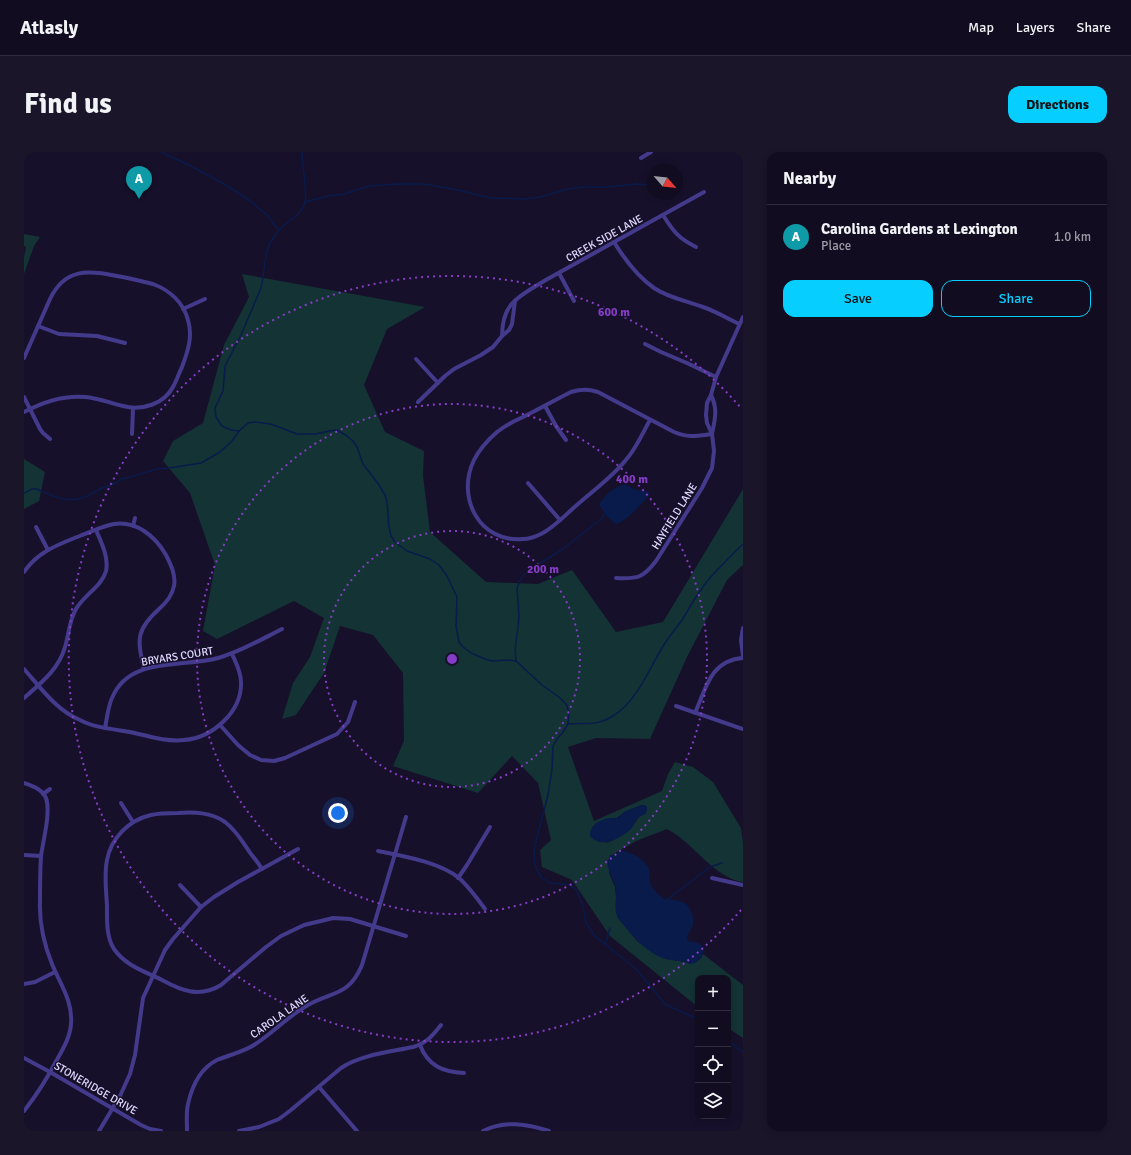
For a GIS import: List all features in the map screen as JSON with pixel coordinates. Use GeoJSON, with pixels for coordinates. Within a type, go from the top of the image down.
{"type":"FeatureCollection","features":[{"type":"Feature","properties":{"kind":"street"},"geometry":{"type":"LineString","coordinates":[[641,158],[651,152]]}},
{"type":"Feature","properties":{"kind":"street","name":"CREEK SIDE LANE"},"geometry":{"type":"LineString","coordinates":[[502,336],[502,326],[506,312],[523,294],[704,192]]}},
{"type":"Feature","properties":{"kind":"street"},"geometry":{"type":"LineString","coordinates":[[663,215],[678,236],[685,242],[696,247]]}},
{"type":"Feature","properties":{"kind":"street"},"geometry":{"type":"LineString","coordinates":[[614,242],[633,270],[655,288],[671,297],[709,309],[739,324]]}},
{"type":"Feature","properties":{"kind":"street"},"geometry":{"type":"LineString","coordinates":[[24,358],[52,294],[59,285],[69,277],[86,272],[102,273],[153,284],[163,288],[172,294],[184,309],[190,326],[190,342],[182,367],[174,386],[159,402],[149,406],[133,408],[95,398],[74,396],[48,401],[24,412]]}},
{"type":"Feature","properties":{"kind":"street"},"geometry":{"type":"LineString","coordinates":[[559,274],[574,301]]}},
{"type":"Feature","properties":{"kind":"street"},"geometry":{"type":"LineString","coordinates":[[184,309],[205,299]]}},
{"type":"Feature","properties":{"kind":"street"},"geometry":{"type":"LineString","coordinates":[[418,402],[454,369],[493,347],[509,330],[512,324],[515,301]]}},
{"type":"Feature","properties":{"kind":"street","name":"HAYFIELD LANE"},"geometry":{"type":"LineString","coordinates":[[616,578],[631,579],[644,575],[649,570],[702,488],[712,468],[714,451],[712,434],[707,423],[707,403],[716,377],[743,317]]}},
{"type":"Feature","properties":{"kind":"street"},"geometry":{"type":"LineString","coordinates":[[38,326],[59,334],[97,336],[125,343]]}},
{"type":"Feature","properties":{"kind":"street"},"geometry":{"type":"LineString","coordinates":[[645,344],[660,352],[687,362],[716,377]]}},
{"type":"Feature","properties":{"kind":"street"},"geometry":{"type":"LineString","coordinates":[[416,359],[438,383]]}},
{"type":"Feature","properties":{"kind":"street"},"geometry":{"type":"LineString","coordinates":[[650,420],[635,448],[625,462],[545,532],[532,538],[522,539],[498,536],[479,522],[474,514],[470,506],[468,482],[474,459],[479,452],[497,432],[509,424],[571,392],[589,389],[598,392],[650,420],[684,436],[712,434]]}},
{"type":"Feature","properties":{"kind":"street","name":"HAYFIELD LANE"},"geometry":{"type":"LineString","coordinates":[[711,395],[715,403],[716,415],[712,434]]}},
{"type":"Feature","properties":{"kind":"street"},"geometry":{"type":"LineString","coordinates":[[24,397],[40,429],[50,439]]}},
{"type":"Feature","properties":{"kind":"street"},"geometry":{"type":"LineString","coordinates":[[545,406],[566,440]]}},
{"type":"Feature","properties":{"kind":"street"},"geometry":{"type":"LineString","coordinates":[[132,434],[133,408]]}},
{"type":"Feature","properties":{"kind":"street"},"geometry":{"type":"LineString","coordinates":[[528,483],[560,520]]}},
{"type":"Feature","properties":{"kind":"street"},"geometry":{"type":"LineString","coordinates":[[132,526],[135,518]]}},
{"type":"Feature","properties":{"kind":"street"},"geometry":{"type":"LineString","coordinates":[[24,572],[37,557],[48,550],[114,524],[132,526],[144,531],[157,541],[170,564],[174,575],[174,588],[169,599],[147,622],[141,632],[140,648],[144,669]]}},
{"type":"Feature","properties":{"kind":"street"},"geometry":{"type":"LineString","coordinates":[[36,527],[48,550]]}},
{"type":"Feature","properties":{"kind":"street"},"geometry":{"type":"LineString","coordinates":[[24,698],[54,670],[62,656],[71,620],[76,609],[105,574],[106,558],[96,530]]}},
{"type":"Feature","properties":{"kind":"street","name":"BRYARS COURT"},"geometry":{"type":"LineString","coordinates":[[105,728],[111,699],[116,689],[134,672],[144,669],[208,660],[232,654],[282,628]]}},
{"type":"Feature","properties":{"kind":"street"},"geometry":{"type":"LineString","coordinates":[[695,713],[710,677],[715,670],[726,662],[743,657],[741,640],[743,628]]}},
{"type":"Feature","properties":{"kind":"street"},"geometry":{"type":"LineString","coordinates":[[24,669],[38,686],[59,707],[72,716],[87,723],[105,728],[176,741],[197,738],[213,730],[229,716],[236,705],[241,684],[240,675],[232,654]]}},
{"type":"Feature","properties":{"kind":"street"},"geometry":{"type":"LineString","coordinates":[[220,725],[238,745],[250,755],[261,760],[274,761],[286,758],[336,734],[348,722],[355,702]]}},
{"type":"Feature","properties":{"kind":"street"},"geometry":{"type":"LineString","coordinates":[[676,706],[743,729]]}},
{"type":"Feature","properties":{"kind":"street"},"geometry":{"type":"LineString","coordinates":[[24,783],[43,794],[47,802],[41,856],[40,919],[45,945],[55,972],[68,998],[71,1012],[71,1024],[66,1043],[36,1097],[24,1112]]}},
{"type":"Feature","properties":{"kind":"street"},"geometry":{"type":"LineString","coordinates":[[43,794],[50,789]]}},
{"type":"Feature","properties":{"kind":"street"},"geometry":{"type":"LineString","coordinates":[[121,803],[132,822]]}},
{"type":"Feature","properties":{"kind":"street"},"geometry":{"type":"LineString","coordinates":[[262,869],[236,832],[218,818],[199,813],[172,813],[152,815],[132,822],[116,839],[109,852],[107,860],[106,883],[108,932],[112,945],[124,960],[133,967],[153,975],[180,989],[197,992],[214,989],[221,985],[274,941],[293,930],[333,918],[350,919],[374,925],[406,936]]}},
{"type":"Feature","properties":{"kind":"street","name":"CAROLA LANE"},"geometry":{"type":"LineString","coordinates":[[187,1131],[187,1104],[200,1074],[208,1066],[217,1060],[253,1045],[307,1006],[338,993],[350,985],[357,976],[362,966],[406,817]]}},
{"type":"Feature","properties":{"kind":"street"},"geometry":{"type":"LineString","coordinates":[[458,878],[490,827]]}},
{"type":"Feature","properties":{"kind":"street"},"geometry":{"type":"LineString","coordinates":[[99,1131],[126,1085],[132,1067],[141,1005],[164,950],[201,907],[222,891],[298,849]]}},
{"type":"Feature","properties":{"kind":"street"},"geometry":{"type":"LineString","coordinates":[[378,851],[395,854],[434,865],[448,871],[471,890],[485,908]]}},
{"type":"Feature","properties":{"kind":"street"},"geometry":{"type":"LineString","coordinates":[[24,855],[41,856]]}},
{"type":"Feature","properties":{"kind":"street"},"geometry":{"type":"LineString","coordinates":[[712,878],[743,885]]}},
{"type":"Feature","properties":{"kind":"street"},"geometry":{"type":"LineString","coordinates":[[180,885],[201,907]]}},
{"type":"Feature","properties":{"kind":"street"},"geometry":{"type":"LineString","coordinates":[[24,984],[34,982],[55,972]]}},
{"type":"Feature","properties":{"kind":"street"},"geometry":{"type":"LineString","coordinates":[[239,1131],[260,1127],[273,1122],[291,1110],[340,1068],[353,1061],[420,1045],[431,1038],[441,1025]]}},
{"type":"Feature","properties":{"kind":"street"},"geometry":{"type":"LineString","coordinates":[[420,1045],[426,1056],[438,1068],[446,1071],[464,1073]]}},
{"type":"Feature","properties":{"kind":"street","name":"STONERIDGE DRIVE"},"geometry":{"type":"LineString","coordinates":[[24,1058],[141,1125],[160,1131]]}},
{"type":"Feature","properties":{"kind":"street"},"geometry":{"type":"LineString","coordinates":[[319,1087],[357,1131]]}},
{"type":"Feature","properties":{"kind":"street"},"geometry":{"type":"LineString","coordinates":[[483,1131],[497,1126],[512,1124],[527,1125],[549,1131]]}},
{"type":"Feature","properties":{"kind":"green space"},"geometry":{"type":"Polygon","coordinates":[[[24,234],[40,237],[34,246],[24,274],[24,257],[26,247],[24,246],[24,234]]]}},
{"type":"Feature","properties":{"kind":"green space"},"geometry":{"type":"Polygon","coordinates":[[[242,274],[425,307],[387,329],[364,385],[385,432],[424,451],[423,476],[430,532],[486,582],[538,584],[572,570],[616,632],[663,622],[743,489],[743,565],[727,580],[687,657],[650,739],[596,738],[568,747],[594,821],[662,791],[668,774],[675,762],[693,767],[713,782],[741,828],[743,843],[743,882],[732,879],[720,872],[683,840],[667,829],[636,841],[610,856],[609,873],[615,887],[618,918],[637,941],[654,953],[666,959],[690,964],[700,959],[703,954],[730,975],[695,975],[695,1005],[610,936],[572,880],[542,867],[540,850],[551,840],[538,783],[512,756],[478,793],[393,766],[404,741],[403,673],[373,635],[340,626],[324,673],[296,715],[282,719],[293,683],[310,657],[324,618],[294,601],[217,639],[203,631],[215,565],[190,493],[163,461],[173,441],[203,423],[224,345],[249,297],[242,274]],[[642,805],[631,809],[616,818],[610,818],[606,843],[629,830],[636,822],[642,805]]]}},
{"type":"Feature","properties":{"kind":"green space"},"geometry":{"type":"Polygon","coordinates":[[[24,459],[45,472],[39,501],[24,509],[24,459]]]}},
{"type":"Feature","properties":{"kind":"green space"},"geometry":{"type":"Polygon","coordinates":[[[731,976],[743,985],[743,1038],[731,1030],[731,976]]]}},
{"type":"Feature","properties":{"kind":"water"},"geometry":{"type":"Polygon","coordinates":[[[625,484],[636,490],[647,491],[650,494],[628,517],[615,524],[599,505],[610,492],[625,484]]]}},
{"type":"Feature","properties":{"kind":"water"},"geometry":{"type":"Polygon","coordinates":[[[642,805],[647,807],[645,813],[637,819],[630,830],[618,838],[611,841],[600,842],[596,841],[590,836],[591,829],[599,821],[619,817],[626,811],[642,805]]]}},
{"type":"Feature","properties":{"kind":"water"},"geometry":{"type":"Polygon","coordinates":[[[621,851],[633,854],[647,865],[652,887],[664,899],[680,901],[689,907],[693,922],[687,939],[690,942],[699,943],[703,947],[702,956],[697,962],[690,964],[682,961],[668,960],[658,956],[645,948],[618,918],[615,907],[616,889],[607,862],[610,856],[621,851]]]}},
{"type":"Feature","properties":{"kind":"waterway"},"geometry":{"type":"LineString","coordinates":[[161,152],[224,184],[249,200],[268,216],[279,231]]}},
{"type":"Feature","properties":{"kind":"waterway"},"geometry":{"type":"LineString","coordinates":[[239,431],[231,430],[222,426],[216,417],[215,408],[223,391],[225,366],[241,335],[261,288],[266,254],[270,243],[279,230],[298,214],[304,206],[305,190],[302,152]]}},
{"type":"Feature","properties":{"kind":"waterway"},"geometry":{"type":"LineString","coordinates":[[305,202],[328,196],[344,194],[369,186],[397,184],[424,184],[491,198],[524,199],[540,197],[568,189],[583,187],[647,185]]}},
{"type":"Feature","properties":{"kind":"waterway"},"geometry":{"type":"LineString","coordinates":[[24,493],[32,489],[37,489],[60,498],[72,500],[78,499],[115,484],[121,479],[157,469],[201,463],[220,452],[248,423],[254,422],[271,424],[297,434],[316,434],[337,430],[347,436],[357,447],[363,464],[385,495],[389,527],[391,536],[395,542],[407,551],[430,559],[439,565],[447,576],[457,597],[456,626],[459,642],[462,646],[473,654],[488,660],[516,661],[542,685],[566,704],[569,712],[568,724],[553,746],[552,769],[548,795],[534,849],[535,864],[538,872],[541,877],[550,883],[571,885],[577,891],[583,906],[586,923],[595,936],[636,969],[666,1005],[695,1018]]}},
{"type":"Feature","properties":{"kind":"waterway"},"geometry":{"type":"LineString","coordinates":[[516,661],[515,650],[519,616],[517,588],[522,576],[563,549],[601,519],[606,512]]}},
{"type":"Feature","properties":{"kind":"waterway"},"geometry":{"type":"LineString","coordinates":[[568,724],[601,722],[613,716],[630,701],[637,692],[667,640],[705,584],[743,544]]}},
{"type":"Feature","properties":{"kind":"waterway"},"geometry":{"type":"LineString","coordinates":[[668,899],[710,867],[722,863]]}},
{"type":"Feature","properties":{"kind":"waterway"},"geometry":{"type":"LineString","coordinates":[[605,945],[610,928]]}},
{"type":"Feature","properties":{"kind":"waterway"},"geometry":{"type":"LineString","coordinates":[[731,1043],[743,1052]]}},
{"type":"Feature","properties":{"kind":"place","name":"Carolina Gardens at Lexington"},"geometry":{"type":"Point","coordinates":[139,199]}}]}
